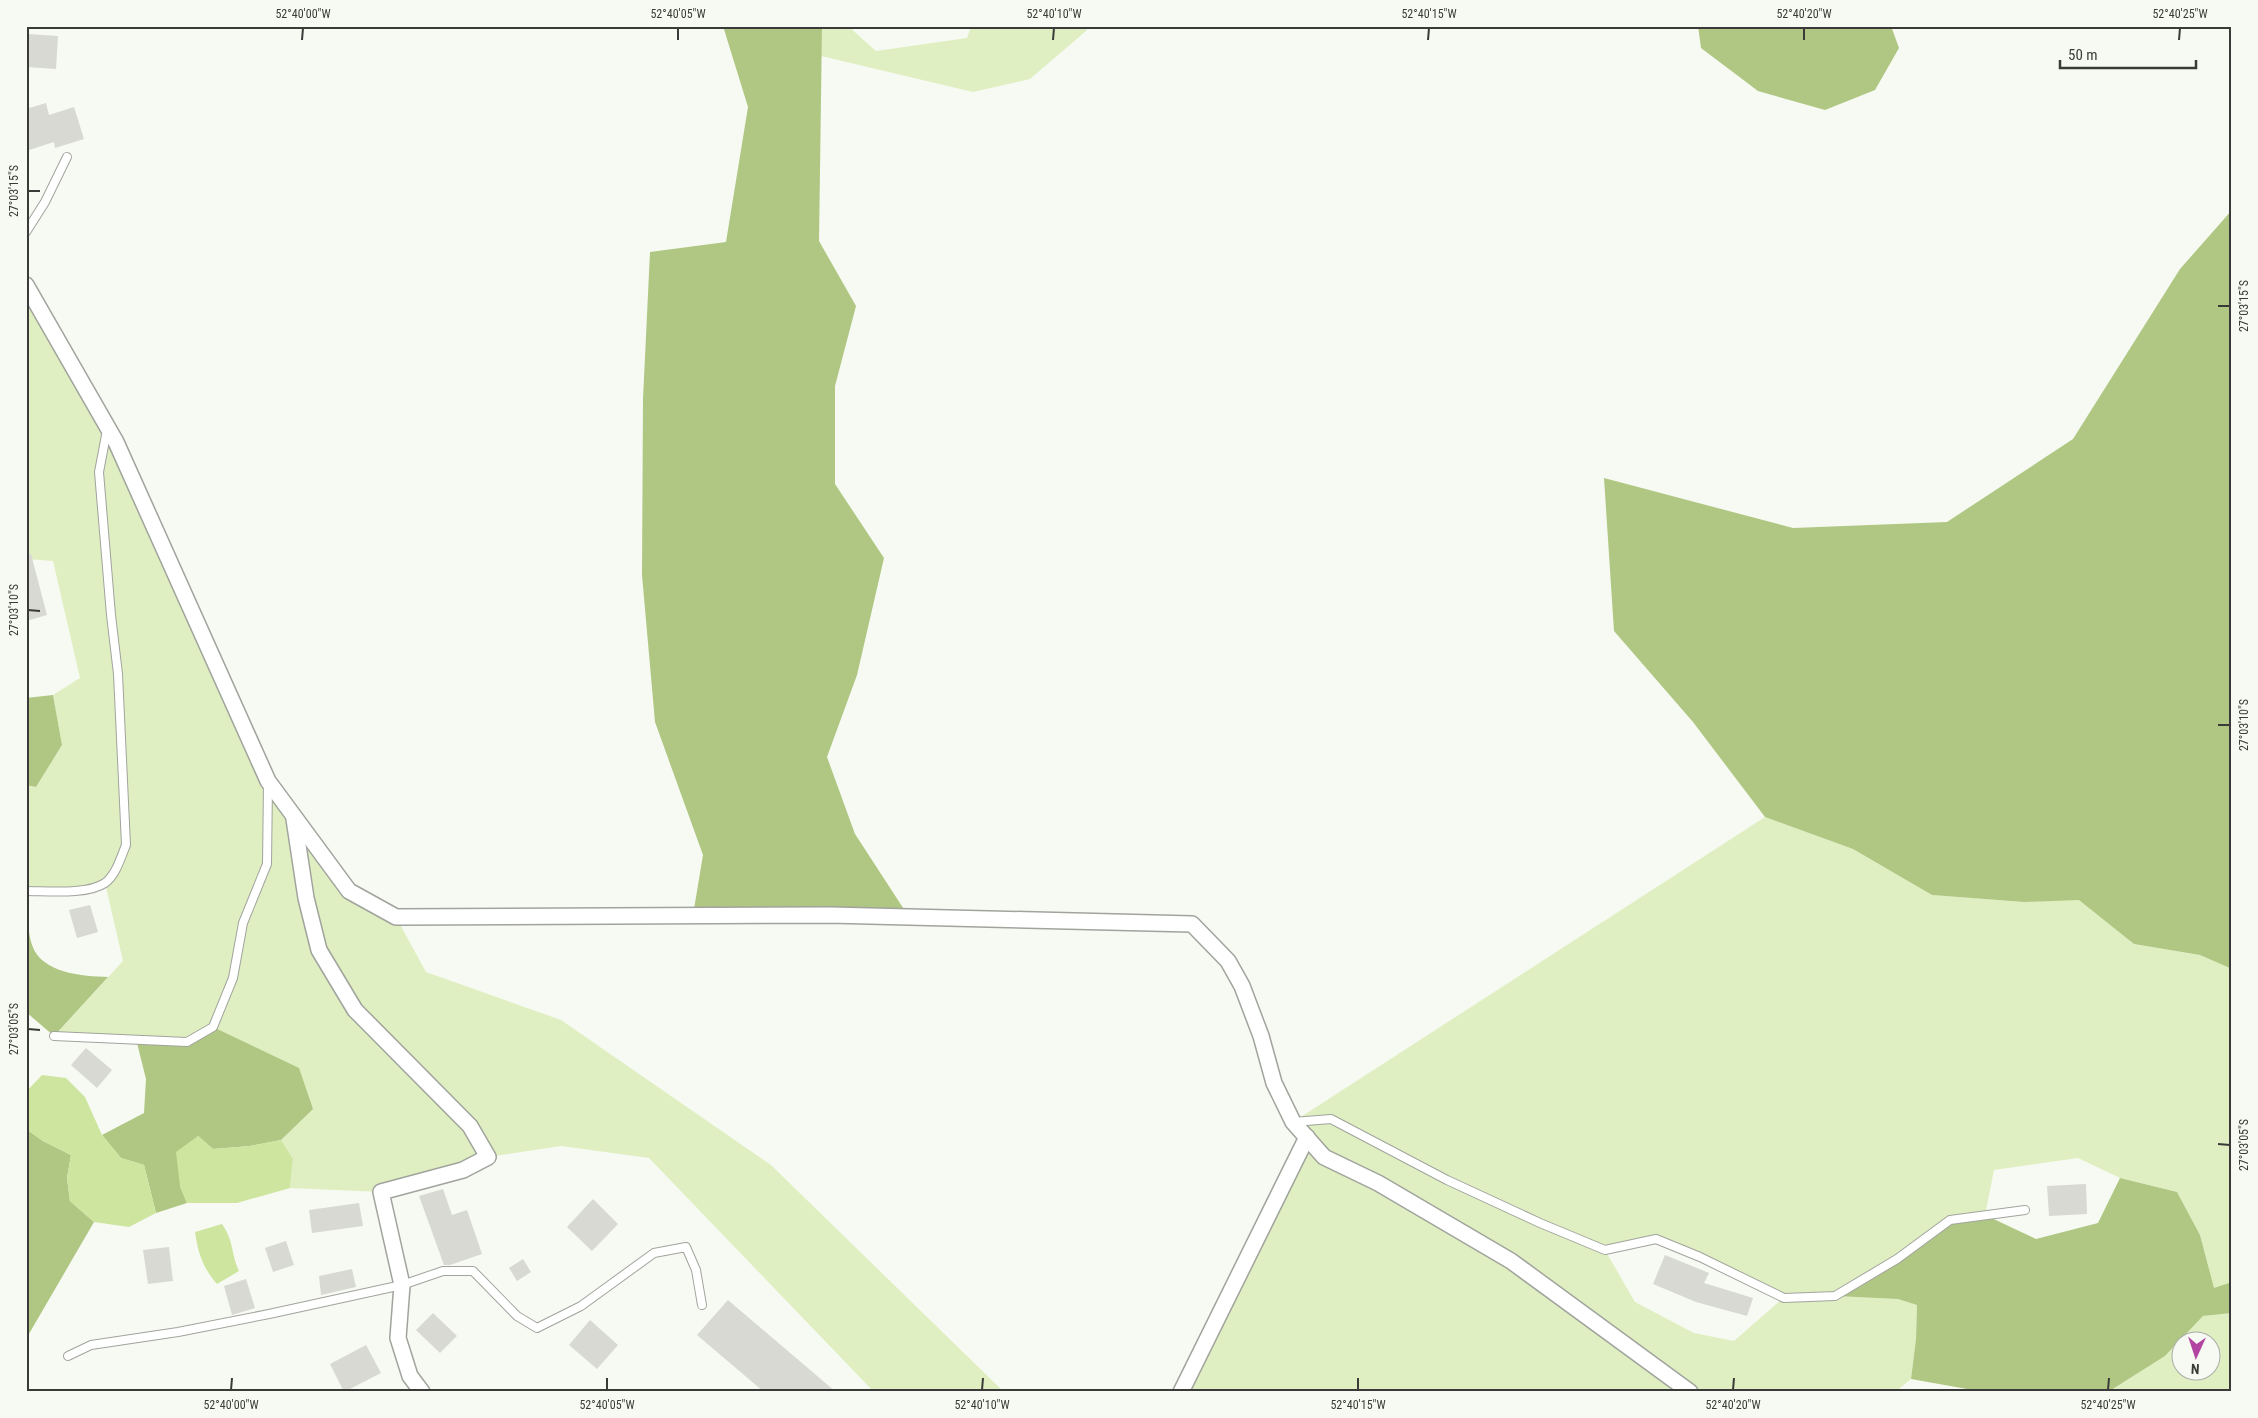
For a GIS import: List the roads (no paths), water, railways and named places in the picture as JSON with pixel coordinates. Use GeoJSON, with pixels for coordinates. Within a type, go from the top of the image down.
{"type":"FeatureCollection","features":[{"type":"Feature","properties":{"kind":"street"},"geometry":{"type":"LineString","coordinates":[[26,285],[116,442],[268,781],[349,891],[396,917],[830,915],[1192,924],[1228,961],[1242,986],[1261,1036],[1274,1083],[1294,1122],[1324,1157],[1378,1183],[1511,1261],[1690,1392]]}},
{"type":"Feature","properties":{"kind":"street"},"geometry":{"type":"LineString","coordinates":[[294,816],[306,898],[319,950],[356,1010],[470,1126],[488,1157],[463,1170],[380,1192],[402,1285],[398,1338],[410,1376],[422,1392]]}},
{"type":"Feature","properties":{"kind":"street"},"geometry":{"type":"LineString","coordinates":[[1181,1392],[1307,1137]]}},
{"type":"Feature","properties":{"kind":"lane"},"geometry":{"type":"LineString","coordinates":[[26,232],[45,202],[67,157]]}},
{"type":"Feature","properties":{"kind":"lane"},"geometry":{"type":"LineString","coordinates":[[26,890],[78,891],[105,883],[116,868],[126,845],[118,674],[111,616],[99,472],[107,428]]}},
{"type":"Feature","properties":{"kind":"lane"},"geometry":{"type":"LineString","coordinates":[[54,1036],[187,1042],[213,1027],[233,978],[243,923],[267,864],[268,781]]}},
{"type":"Feature","properties":{"kind":"lane"},"geometry":{"type":"LineString","coordinates":[[1294,1122],[1331,1119],[1447,1180],[1540,1223],[1605,1250],[1656,1239],[1700,1257],[1784,1298],[1835,1296],[1897,1259],[1950,1220],[2025,1210]]}},
{"type":"Feature","properties":{"kind":"lane"},"geometry":{"type":"LineString","coordinates":[[68,1356],[91,1345],[178,1332],[402,1285],[443,1271],[473,1271],[517,1316],[537,1328],[581,1306],[654,1253],[686,1247],[696,1270],[702,1306]]}}]}
